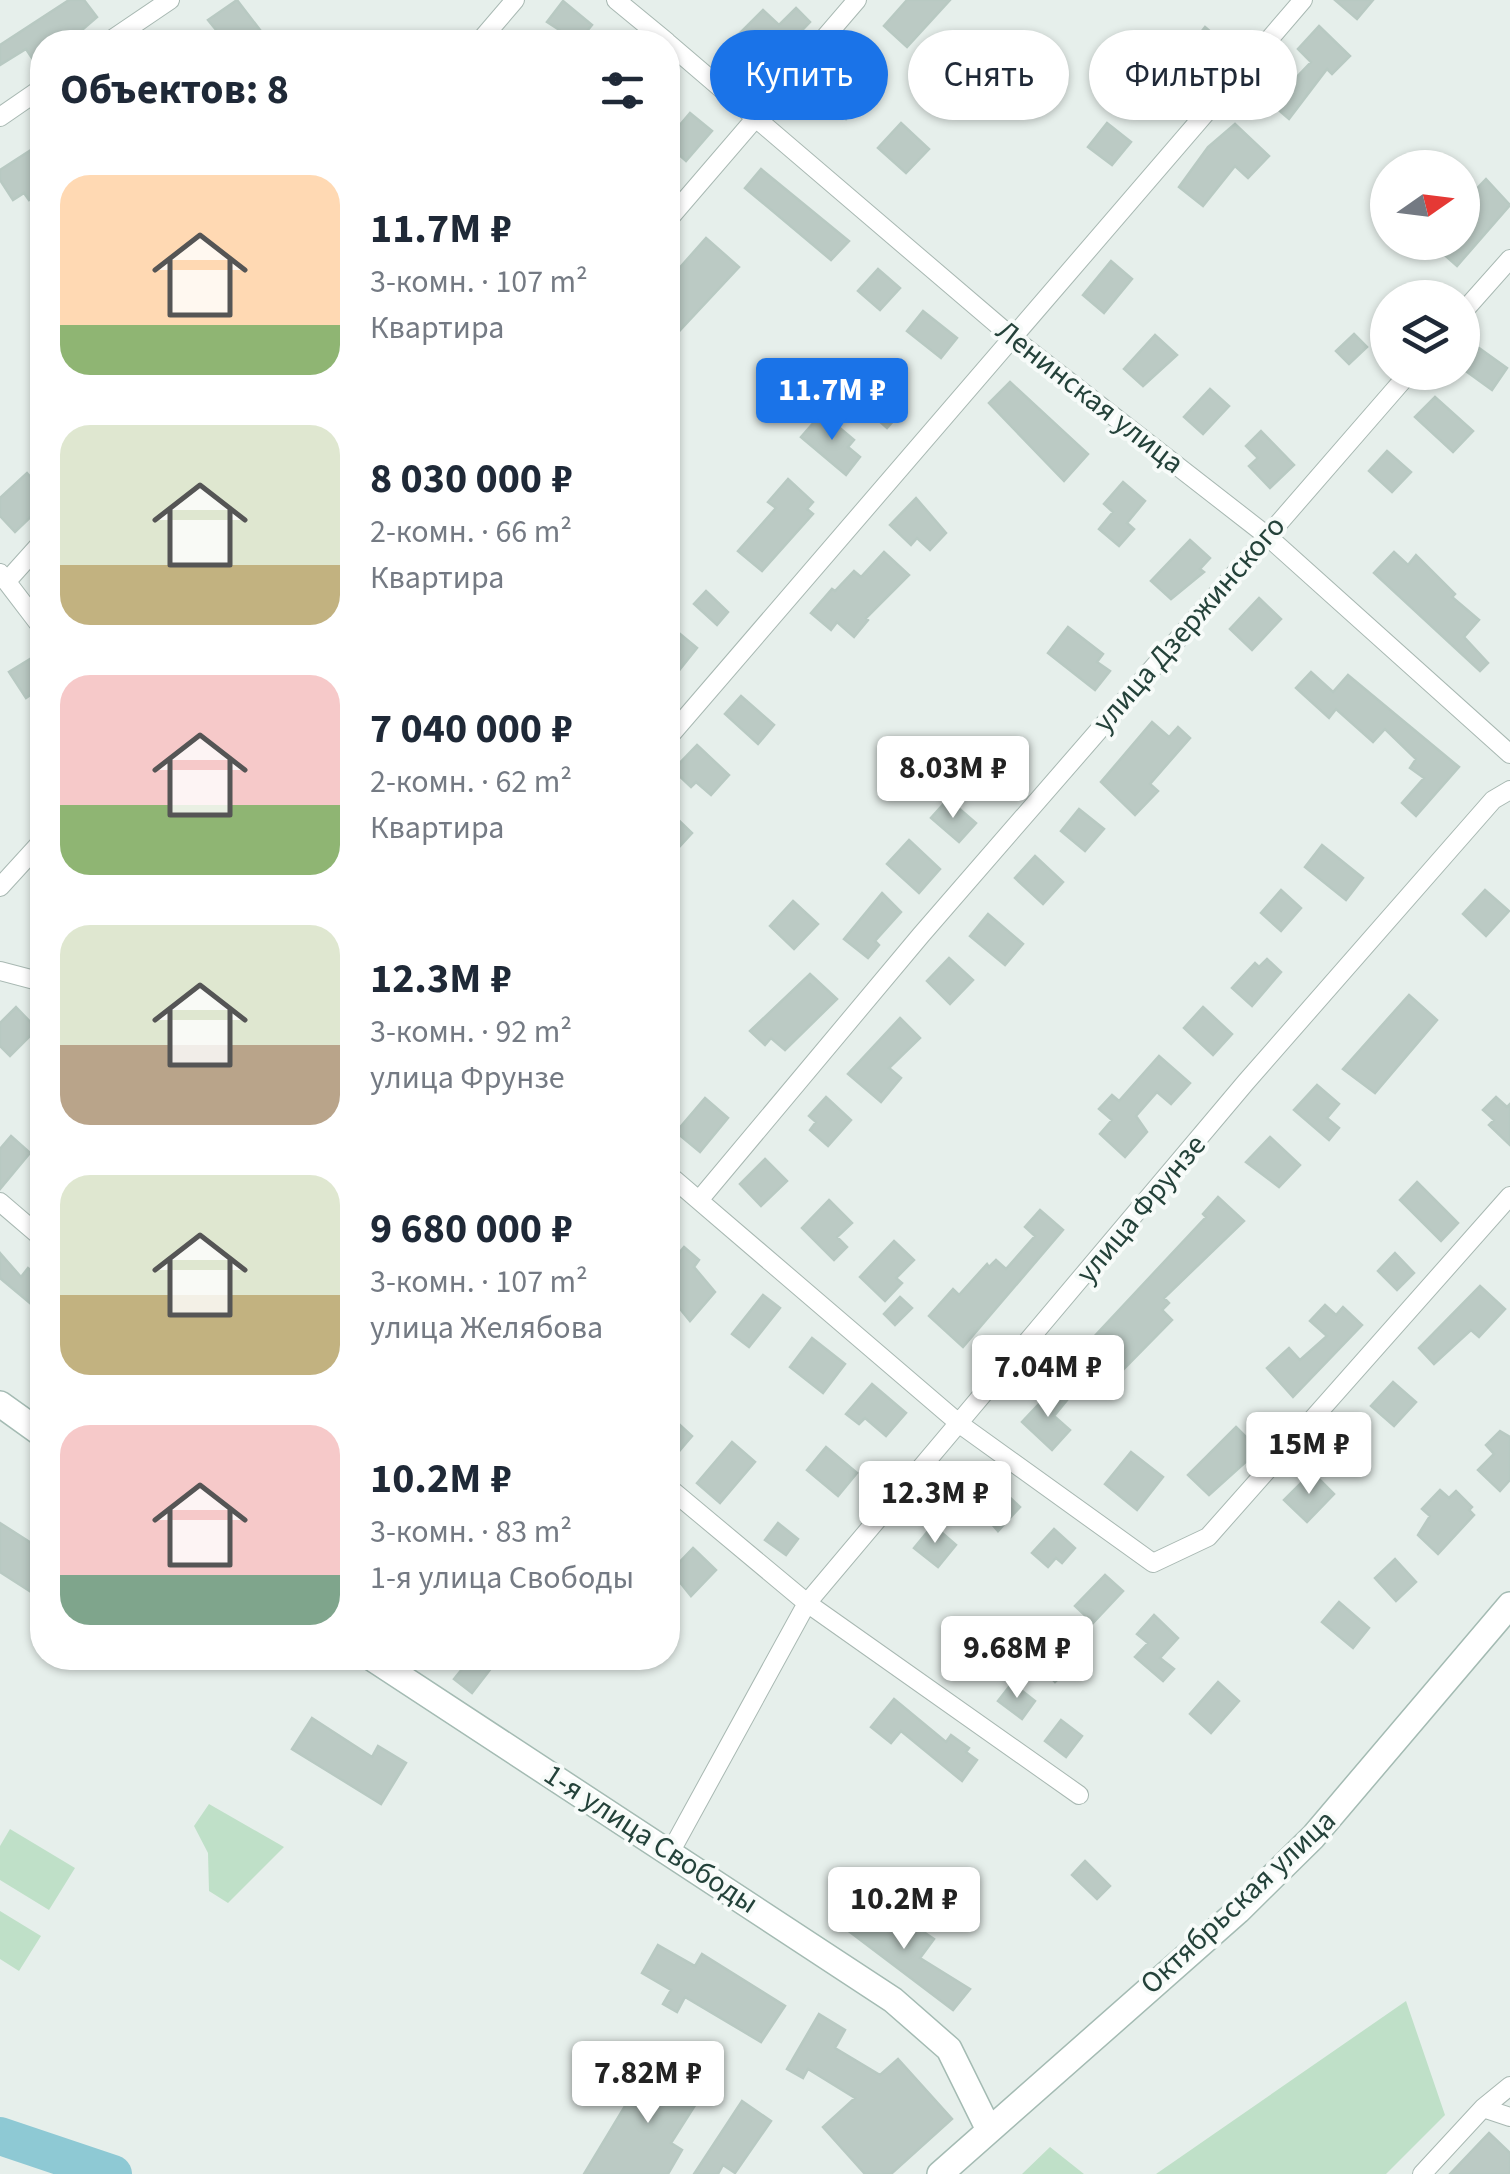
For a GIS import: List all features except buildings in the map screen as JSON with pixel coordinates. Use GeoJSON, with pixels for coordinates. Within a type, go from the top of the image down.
{"type":"FeatureCollection","features":[{"type":"Feature","properties":{"kind":"street"},"geometry":{"type":"LineString","coordinates":[[126,30],[170,0]]}},
{"type":"Feature","properties":{"kind":"street"},"geometry":{"type":"LineString","coordinates":[[489,30],[515,0]]}},
{"type":"Feature","properties":{"kind":"street","name":"Ленинская улица"},"geometry":{"type":"LineString","coordinates":[[616,0],[652,30]]}},
{"type":"Feature","properties":{"kind":"street"},"geometry":{"type":"LineString","coordinates":[[832,30],[857,0]]}},
{"type":"Feature","properties":{"kind":"street"},"geometry":{"type":"LineString","coordinates":[[680,724],[1303,0]]}},
{"type":"Feature","properties":{"kind":"street","name":"Ленинская улица"},"geometry":{"type":"LineString","coordinates":[[680,54],[710,78]]}},
{"type":"Feature","properties":{"kind":"street"},"geometry":{"type":"LineString","coordinates":[[0,117],[30,96]]}},
{"type":"Feature","properties":{"kind":"street"},"geometry":{"type":"LineString","coordinates":[[680,206],[756,120]]}},
{"type":"Feature","properties":{"kind":"street","name":"Ленинская улица"},"geometry":{"type":"LineString","coordinates":[[760,120],[1013,338],[1266,535],[1510,754]]}},
{"type":"Feature","properties":{"kind":"street"},"geometry":{"type":"LineString","coordinates":[[1480,293],[1510,259]]}},
{"type":"Feature","properties":{"kind":"street","name":"улица Дзержинского"},"geometry":{"type":"LineString","coordinates":[[700,1198],[1394,390]]}},
{"type":"Feature","properties":{"kind":"street"},"geometry":{"type":"LineString","coordinates":[[30,553],[4,577],[30,612]]}},
{"type":"Feature","properties":{"kind":"street","name":"улица Фрунзе"},"geometry":{"type":"LineString","coordinates":[[671,1852],[807,1603],[961,1426],[1246,1082],[1492,800],[1510,790]]}},
{"type":"Feature","properties":{"kind":"street"},"geometry":{"type":"LineString","coordinates":[[0,887],[30,854]]}},
{"type":"Feature","properties":{"kind":"street"},"geometry":{"type":"LineString","coordinates":[[0,971],[30,979]]}},
{"type":"Feature","properties":{"kind":"street"},"geometry":{"type":"LineString","coordinates":[[680,1183],[961,1426],[1153,1562],[1208,1537],[1510,1196]]}},
{"type":"Feature","properties":{"kind":"street"},"geometry":{"type":"LineString","coordinates":[[0,1202],[30,1228]]}},
{"type":"Feature","properties":{"kind":"street"},"geometry":{"type":"LineString","coordinates":[[0,1404],[30,1425]]}},
{"type":"Feature","properties":{"kind":"street"},"geometry":{"type":"LineString","coordinates":[[680,1497],[807,1603],[1078,1795]]}},
{"type":"Feature","properties":{"kind":"street","name":"Октябрьская улица"},"geometry":{"type":"LineString","coordinates":[[940,2174],[1238,1910],[1312,1837],[1510,1604]]}},
{"type":"Feature","properties":{"kind":"street","name":"1-я улица Свободы"},"geometry":{"type":"LineString","coordinates":[[390,1670],[892,2000],[948,2050],[988,2128]]}},
{"type":"Feature","properties":{"kind":"street"},"geometry":{"type":"LineString","coordinates":[[1422,2174],[1483,2108],[1510,2086]]}},
{"type":"Feature","properties":{"kind":"street"},"geometry":{"type":"LineString","coordinates":[[1483,2108],[1510,2117]]}},
{"type":"Feature","properties":{"kind":"green space"},"geometry":{"type":"Polygon","coordinates":[[[209,1804],[284,1847],[228,1903],[209,1891],[208,1853],[194,1826],[209,1804]]]}},
{"type":"Feature","properties":{"kind":"green space"},"geometry":{"type":"Polygon","coordinates":[[[10,1829],[75,1868],[49,1910],[0,1880],[0,1846],[10,1829]]]}},
{"type":"Feature","properties":{"kind":"green space"},"geometry":{"type":"Polygon","coordinates":[[[0,1911],[41,1936],[19,1971],[0,1959],[0,1911]]]}},
{"type":"Feature","properties":{"kind":"green space"},"geometry":{"type":"Polygon","coordinates":[[[1406,2001],[1445,2115],[1386,2174],[1156,2174],[1406,2001]]]}},
{"type":"Feature","properties":{"kind":"green space"},"geometry":{"type":"Polygon","coordinates":[[[1050,2147],[1084,2174],[1022,2174],[1050,2147]]]}},
{"type":"Feature","properties":{"kind":"waterway"},"geometry":{"type":"LineString","coordinates":[[0,2136],[113,2174]]}}]}
